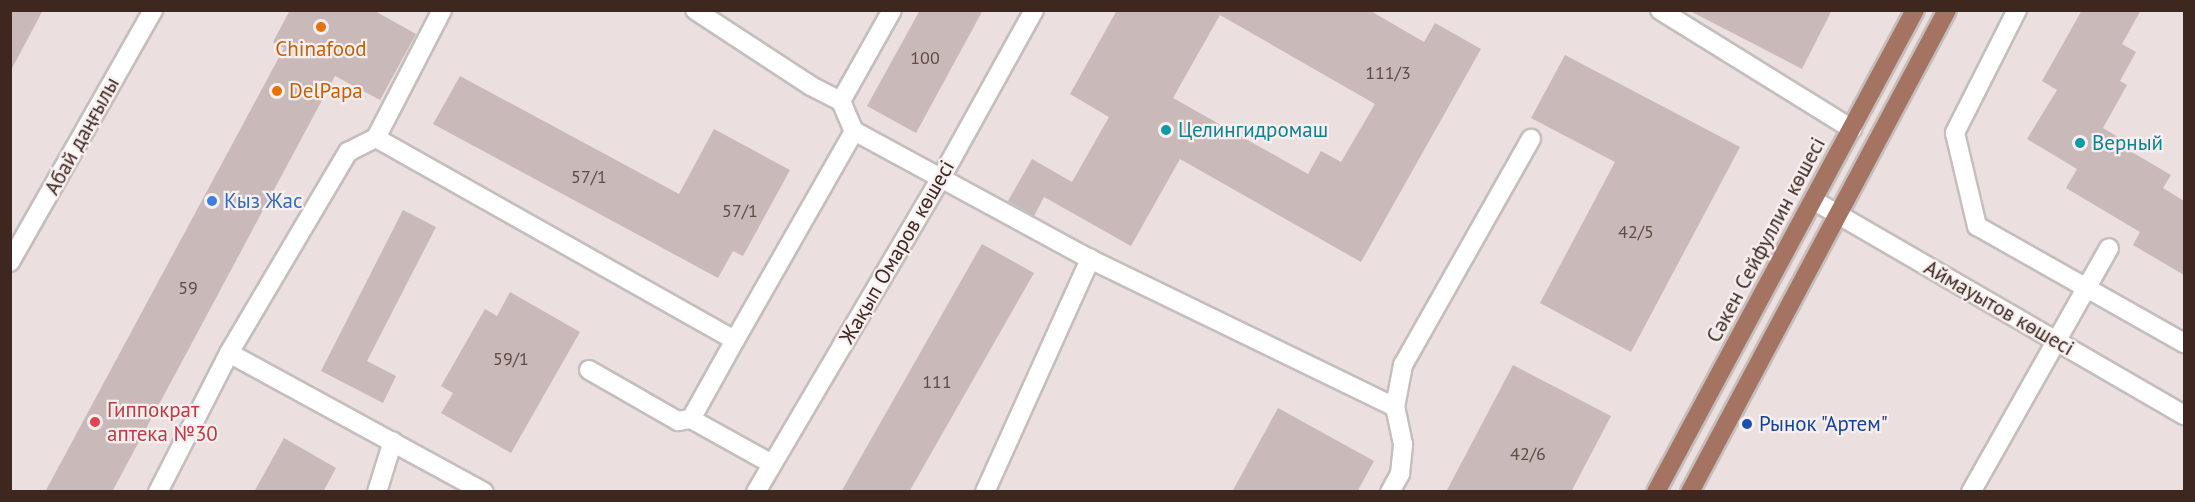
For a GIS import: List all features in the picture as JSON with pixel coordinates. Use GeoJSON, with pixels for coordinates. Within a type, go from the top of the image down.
{"type":"FeatureCollection","features":[{"type":"Feature","properties":{"kind":"main road","name":"Сәкен Сейфуллин көшесі"},"geometry":{"type":"LineString","coordinates":[[1656,492],[1915,10]]}},
{"type":"Feature","properties":{"kind":"main road"},"geometry":{"type":"LineString","coordinates":[[1690,492],[1947,10]]}},
{"type":"Feature","properties":{"kind":"street","name":"Абай даңғылы"},"geometry":{"type":"LineString","coordinates":[[10,262],[153,10]]}},
{"type":"Feature","properties":{"kind":"street"},"geometry":{"type":"LineString","coordinates":[[695,10],[811,86],[841,101],[854,131],[1090,258],[1395,407]]}},
{"type":"Feature","properties":{"kind":"street"},"geometry":{"type":"LineString","coordinates":[[841,101],[892,10]]}},
{"type":"Feature","properties":{"kind":"street","name":"Жақып Омаров көшесі"},"geometry":{"type":"LineString","coordinates":[[756,492],[941,178],[1034,10]]}},
{"type":"Feature","properties":{"kind":"street"},"geometry":{"type":"LineString","coordinates":[[1660,10],[1852,129]]}},
{"type":"Feature","properties":{"kind":"street"},"geometry":{"type":"LineString","coordinates":[[2017,10],[1955,133],[1977,226],[2184,343]]}},
{"type":"Feature","properties":{"kind":"street"},"geometry":{"type":"LineString","coordinates":[[158,492],[229,353],[348,152],[376,138],[435,13]]}},
{"type":"Feature","properties":{"kind":"street"},"geometry":{"type":"LineString","coordinates":[[691,418],[854,131]]}},
{"type":"Feature","properties":{"kind":"street"},"geometry":{"type":"LineString","coordinates":[[376,138],[735,340]]}},
{"type":"Feature","properties":{"kind":"street"},"geometry":{"type":"LineString","coordinates":[[1390,492],[1400,474],[1403,444],[1395,407],[1403,365],[1531,139]]}},
{"type":"Feature","properties":{"kind":"street","name":"Аймауытов көшесі"},"geometry":{"type":"LineString","coordinates":[[1813,200],[2184,416]]}},
{"type":"Feature","properties":{"kind":"street"},"geometry":{"type":"LineString","coordinates":[[1971,492],[2109,248]]}},
{"type":"Feature","properties":{"kind":"street"},"geometry":{"type":"LineString","coordinates":[[985,492],[1090,258]]}},
{"type":"Feature","properties":{"kind":"street"},"geometry":{"type":"LineString","coordinates":[[229,353],[484,492]]}},
{"type":"Feature","properties":{"kind":"street"},"geometry":{"type":"LineString","coordinates":[[589,370],[678,421],[691,418],[772,464]]}},
{"type":"Feature","properties":{"kind":"street"},"geometry":{"type":"LineString","coordinates":[[377,492],[393,441]]}},
{"type":"Feature","properties":{"kind":"building"},"geometry":{"type":"Polygon","coordinates":[[[10,10],[43,10],[10,72],[10,10]]]}},
{"type":"Feature","properties":{"kind":"building"},"geometry":{"type":"Polygon","coordinates":[[[290,10],[373,10],[416,34],[380,100],[335,76],[112,492],[45,492],[284,48],[273,42],[290,10]]]}},
{"type":"Feature","properties":{"kind":"building"},"geometry":{"type":"Polygon","coordinates":[[[920,10],[983,10],[916,133],[867,106],[920,10]]]}},
{"type":"Feature","properties":{"kind":"building","name":"Целингидромаш"},"geometry":{"type":"Polygon","coordinates":[[[1117,10],[1369,10],[1424,42],[1435,23],[1481,49],[1361,262],[1180,159],[1131,246],[1044,197],[1034,216],[1008,201],[1032,159],[1072,182],[1109,117],[1070,94],[1117,10]],[[1220,15],[1173,98],[1308,174],[1321,151],[1341,162],[1375,104],[1220,15]]]}},
{"type":"Feature","properties":{"kind":"building"},"geometry":{"type":"Polygon","coordinates":[[[1688,10],[1832,10],[1802,69],[1688,10]]]}},
{"type":"Feature","properties":{"kind":"building","name":"Верный"},"geometry":{"type":"Polygon","coordinates":[[[2082,10],[2141,10],[2122,44],[2136,52],[2120,81],[2127,85],[2103,128],[2133,146],[2130,151],[2171,175],[2163,188],[2184,201],[2184,275],[2133,245],[2140,232],[2066,188],[2077,169],[2027,139],[2057,90],[2042,81],[2082,10]]]}},
{"type":"Feature","properties":{"kind":"building"},"geometry":{"type":"Polygon","coordinates":[[[1565,55],[1740,147],[1631,352],[1540,303],[1615,162],[1531,118],[1565,55]]]}},
{"type":"Feature","properties":{"kind":"building"},"geometry":{"type":"Polygon","coordinates":[[[460,76],[679,194],[714,129],[790,170],[743,256],[733,251],[718,278],[433,124],[460,76]]]}},
{"type":"Feature","properties":{"kind":"building"},"geometry":{"type":"Polygon","coordinates":[[[403,210],[436,227],[367,361],[396,376],[383,403],[321,371],[403,210]]]}},
{"type":"Feature","properties":{"kind":"building"},"geometry":{"type":"Polygon","coordinates":[[[982,244],[1034,273],[909,492],[841,492],[982,244]]]}},
{"type":"Feature","properties":{"kind":"building"},"geometry":{"type":"Polygon","coordinates":[[[510,292],[580,332],[511,453],[441,413],[453,393],[441,386],[485,309],[497,316],[510,292]]]}},
{"type":"Feature","properties":{"kind":"building"},"geometry":{"type":"Polygon","coordinates":[[[1513,365],[1611,416],[1571,492],[1446,492],[1513,365]]]}},
{"type":"Feature","properties":{"kind":"building"},"geometry":{"type":"Polygon","coordinates":[[[1278,408],[1374,461],[1357,492],[1232,492],[1278,408]]]}},
{"type":"Feature","properties":{"kind":"building"},"geometry":{"type":"Polygon","coordinates":[[[284,438],[336,468],[323,492],[254,492],[284,438]]]}},
{"type":"Feature","properties":{"kind":"place","name":"Chinafood"},"geometry":{"type":"Point","coordinates":[321,27]}},
{"type":"Feature","properties":{"kind":"place","name":"DelPapa"},"geometry":{"type":"Point","coordinates":[277,91]}},
{"type":"Feature","properties":{"kind":"place","name":"Целингидромаш"},"geometry":{"type":"Point","coordinates":[1166,130]}},
{"type":"Feature","properties":{"kind":"place","name":"Верный"},"geometry":{"type":"Point","coordinates":[2080,143]}},
{"type":"Feature","properties":{"kind":"place","name":"Кыз Жас"},"geometry":{"type":"Point","coordinates":[212,201]}},
{"type":"Feature","properties":{"kind":"place","name":"Гиппократ аптека №30"},"geometry":{"type":"Point","coordinates":[95,422]}},
{"type":"Feature","properties":{"kind":"place","name":"Рынок \"Артем\""},"geometry":{"type":"Point","coordinates":[1747,424]}}]}
